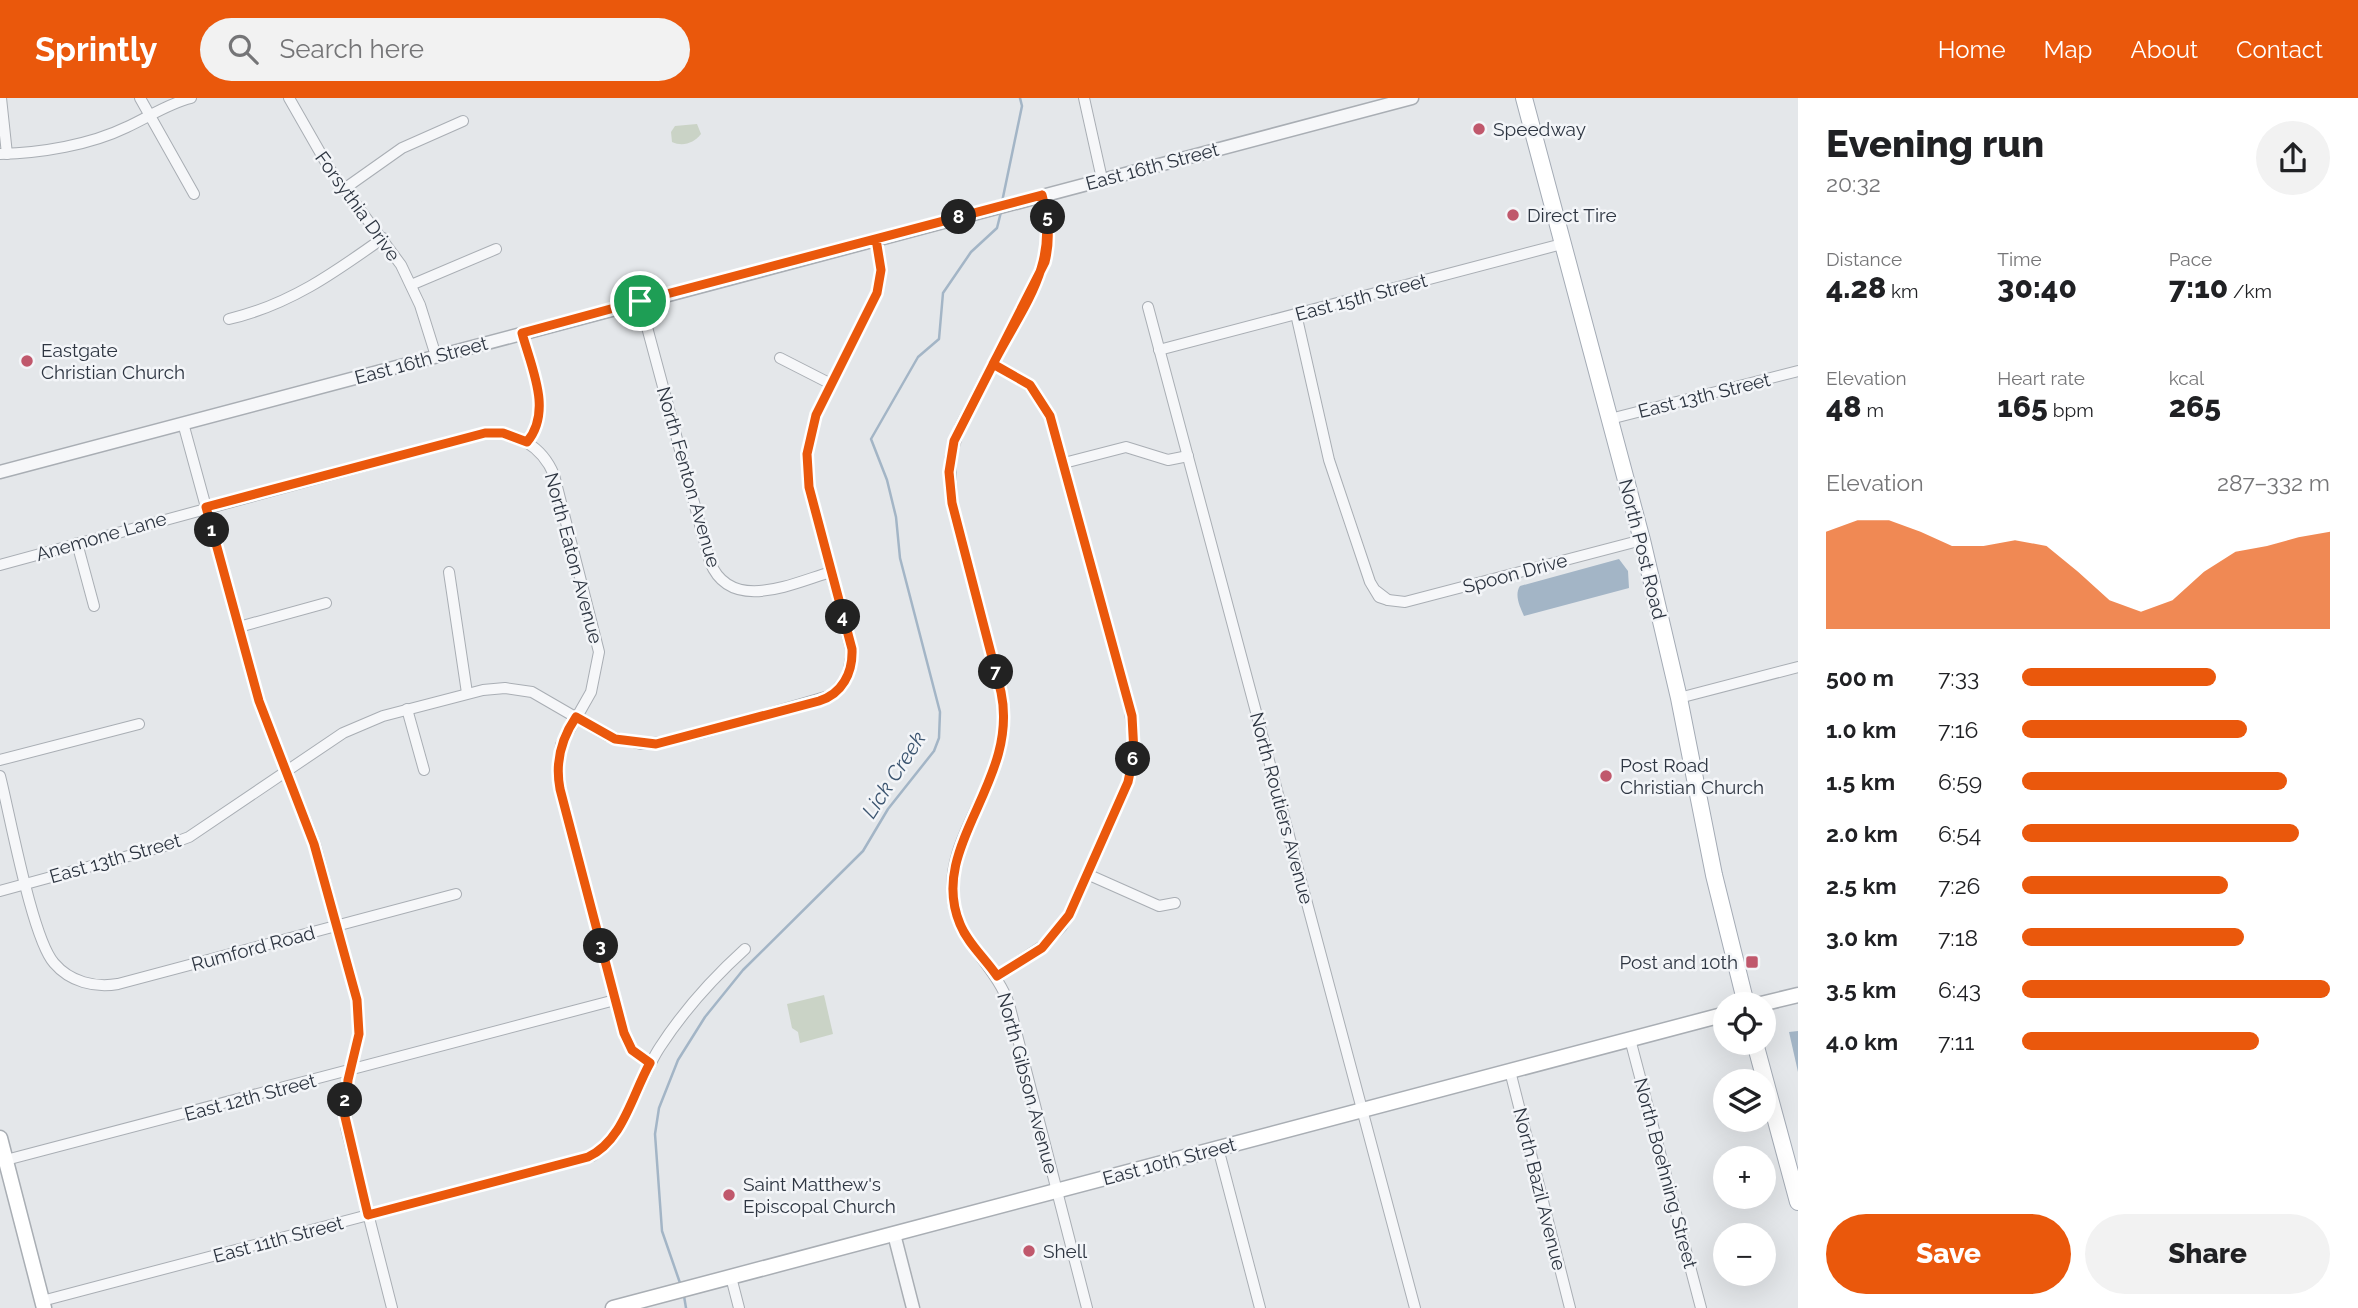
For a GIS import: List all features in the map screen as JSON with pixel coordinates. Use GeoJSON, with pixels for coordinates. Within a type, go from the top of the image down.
{"type":"FeatureCollection","features":[{"type":"Feature","properties":{"kind":"main road","name":"North Post Road"},"geometry":{"type":"LineString","coordinates":[[1524,98],[1642,540],[1679,698],[1713,875],[1743,992]]}},
{"type":"Feature","properties":{"kind":"main road"},"geometry":{"type":"LineString","coordinates":[[1776,1000],[1798,995]]}},
{"type":"Feature","properties":{"kind":"main road","name":"East 10th Street"},"geometry":{"type":"LineString","coordinates":[[613,1308],[1713,1017]]}},
{"type":"Feature","properties":{"kind":"main road"},"geometry":{"type":"LineString","coordinates":[[1758,1055],[1798,1202]]}},
{"type":"Feature","properties":{"kind":"main road"},"geometry":{"type":"LineString","coordinates":[[0,1138],[43,1304]]}},
{"type":"Feature","properties":{"kind":"street"},"geometry":{"type":"LineString","coordinates":[[1,98],[4,154],[51,148],[107,135],[191,98]]}},
{"type":"Feature","properties":{"kind":"street"},"geometry":{"type":"LineString","coordinates":[[139,98],[194,194]]}},
{"type":"Feature","properties":{"kind":"street","name":"Forsythia Drive"},"geometry":{"type":"LineString","coordinates":[[289,98],[344,189],[383,238],[411,285],[436,356]]}},
{"type":"Feature","properties":{"kind":"street"},"geometry":{"type":"LineString","coordinates":[[1084,98],[1102,179]]}},
{"type":"Feature","properties":{"kind":"street","name":"East 16th Street"},"geometry":{"type":"LineString","coordinates":[[0,472],[1412,98]]}},
{"type":"Feature","properties":{"kind":"street"},"geometry":{"type":"LineString","coordinates":[[344,189],[402,148],[463,121]]}},
{"type":"Feature","properties":{"kind":"street","name":"North Gibson Avenue"},"geometry":{"type":"LineString","coordinates":[[1042,195],[1049,233],[1045,262],[958,431],[949,472],[952,503],[1001,692],[1005,722],[997,765],[956,860],[953,896],[965,934],[997,976],[1009,1004],[1087,1308]]}},
{"type":"Feature","properties":{"kind":"street"},"geometry":{"type":"LineString","coordinates":[[229,319],[288,300],[332,275],[383,238]]}},
{"type":"Feature","properties":{"kind":"street"},"geometry":{"type":"LineString","coordinates":[[831,572],[809,487],[807,461],[811,428],[877,293],[881,270],[876,239]]}},
{"type":"Feature","properties":{"kind":"street","name":"East 15th Street"},"geometry":{"type":"LineString","coordinates":[[1160,350],[1562,244]]}},
{"type":"Feature","properties":{"kind":"street"},"geometry":{"type":"LineString","coordinates":[[411,285],[496,249]]}},
{"type":"Feature","properties":{"kind":"street","name":"North Fenton Avenue"},"geometry":{"type":"LineString","coordinates":[[640,301],[714,572],[731,588],[749,593],[831,572]]}},
{"type":"Feature","properties":{"kind":"street","name":"North Routiers Avenue"},"geometry":{"type":"LineString","coordinates":[[1148,307],[1415,1308]]}},
{"type":"Feature","properties":{"kind":"street","name":"Spoon Drive"},"geometry":{"type":"LineString","coordinates":[[1296,314],[1329,460],[1375,590],[1381,599],[1405,602],[1642,540]]}},
{"type":"Feature","properties":{"kind":"street"},"geometry":{"type":"LineString","coordinates":[[522,333],[540,407],[537,426],[527,442]]}},
{"type":"Feature","properties":{"kind":"street"},"geometry":{"type":"LineString","coordinates":[[780,358],[831,384]]}},
{"type":"Feature","properties":{"kind":"street"},"geometry":{"type":"LineString","coordinates":[[993,364],[1021,378],[1039,396],[1050,416],[1130,710],[1134,735],[1128,782],[1087,874],[1057,932],[1030,957],[997,976]]}},
{"type":"Feature","properties":{"kind":"street","name":"East 13th Street"},"geometry":{"type":"LineString","coordinates":[[1610,419],[1798,371]]}},
{"type":"Feature","properties":{"kind":"street"},"geometry":{"type":"LineString","coordinates":[[183,423],[259,701],[312,837],[359,1015],[359,1041],[345,1098],[346,1127],[392,1308]]}},
{"type":"Feature","properties":{"kind":"street","name":"Anemone Lane"},"geometry":{"type":"LineString","coordinates":[[0,565],[485,433],[503,433],[527,442]]}},
{"type":"Feature","properties":{"kind":"street","name":"North Eaton Avenue"},"geometry":{"type":"LineString","coordinates":[[527,442],[546,459],[554,475],[598,643],[595,681],[561,745],[558,778],[628,1044],[637,1056],[650,1063]]}},
{"type":"Feature","properties":{"kind":"street"},"geometry":{"type":"LineString","coordinates":[[1064,463],[1126,447],[1168,460],[1188,456]]}},
{"type":"Feature","properties":{"kind":"street"},"geometry":{"type":"LineString","coordinates":[[77,542],[94,606]]}},
{"type":"Feature","properties":{"kind":"street"},"geometry":{"type":"LineString","coordinates":[[449,572],[467,693]]}},
{"type":"Feature","properties":{"kind":"street","name":"East 13th Street"},"geometry":{"type":"LineString","coordinates":[[0,891],[190,837],[336,737],[369,721],[467,693],[490,688],[523,690],[548,700],[615,739],[656,744],[819,701],[841,687],[850,671],[852,653],[831,572]]}},
{"type":"Feature","properties":{"kind":"street"},"geometry":{"type":"LineString","coordinates":[[239,627],[326,604]]}},
{"type":"Feature","properties":{"kind":"street"},"geometry":{"type":"LineString","coordinates":[[1679,698],[1798,667]]}},
{"type":"Feature","properties":{"kind":"street"},"geometry":{"type":"LineString","coordinates":[[407,709],[424,770]]}},
{"type":"Feature","properties":{"kind":"street"},"geometry":{"type":"LineString","coordinates":[[0,760],[139,724]]}},
{"type":"Feature","properties":{"kind":"street"},"geometry":{"type":"LineString","coordinates":[[0,776],[27,883]]}},
{"type":"Feature","properties":{"kind":"street"},"geometry":{"type":"LineString","coordinates":[[1087,874],[1160,906],[1174,903]]}},
{"type":"Feature","properties":{"kind":"street","name":"Rumford Road"},"geometry":{"type":"LineString","coordinates":[[27,883],[48,954],[62,971],[89,984],[115,985],[456,894]]}},
{"type":"Feature","properties":{"kind":"street","name":"East 11th Street"},"geometry":{"type":"LineString","coordinates":[[43,1304],[588,1157],[605,1148],[621,1123],[650,1063],[704,990],[746,949]]}},
{"type":"Feature","properties":{"kind":"street","name":"East 12th Street"},"geometry":{"type":"LineString","coordinates":[[6,1160],[615,1000]]}},
{"type":"Feature","properties":{"kind":"street","name":"North Boehning Street"},"geometry":{"type":"LineString","coordinates":[[1630,1039],[1701,1308]]}},
{"type":"Feature","properties":{"kind":"street","name":"North Bazil Avenue"},"geometry":{"type":"LineString","coordinates":[[1510,1071],[1570,1308]]}},
{"type":"Feature","properties":{"kind":"street"},"geometry":{"type":"LineString","coordinates":[[1218,1148],[1259,1308]]}},
{"type":"Feature","properties":{"kind":"street"},"geometry":{"type":"LineString","coordinates":[[894,1234],[913,1308]]}},
{"type":"Feature","properties":{"kind":"street"},"geometry":{"type":"LineString","coordinates":[[731,1277],[739,1308]]}},
{"type":"Feature","properties":{"kind":"shaded area"},"geometry":{"type":"Polygon","coordinates":[[[697,124],[701,134],[695,140],[684,144],[672,142],[671,132],[675,126],[697,124]]]}},
{"type":"Feature","properties":{"kind":"shaded area"},"geometry":{"type":"Polygon","coordinates":[[[824,995],[833,1034],[800,1043],[798,1032],[792,1028],[787,1004],[824,995]]]}},
{"type":"Feature","properties":{"kind":"water"},"geometry":{"type":"Polygon","coordinates":[[[1619,559],[1628,571],[1629,588],[1524,616],[1519,605],[1520,586],[1619,559]]]}},
{"type":"Feature","properties":{"kind":"water"},"geometry":{"type":"Polygon","coordinates":[[[1798,1031],[1798,1072],[1789,1032],[1798,1031]]]}},
{"type":"Feature","properties":{"kind":"waterway","name":"Lick Creek"},"geometry":{"type":"LineString","coordinates":[[1002,202],[1022,106],[1020,98]]}},
{"type":"Feature","properties":{"kind":"waterway","name":"Lick Creek"},"geometry":{"type":"LineString","coordinates":[[680,1283],[662,1231],[655,1134],[659,1108],[678,1060],[705,1017],[743,970],[863,851],[888,809],[934,751],[939,738],[940,712],[900,558],[896,517],[887,480],[871,439],[918,357],[939,339],[943,293],[971,252],[997,228],[1001,212]]}},
{"type":"Feature","properties":{"kind":"waterway","name":"Lick Creek"},"geometry":{"type":"LineString","coordinates":[[684,1296],[686,1308]]}},
{"type":"Feature","properties":{"kind":"place","name":"Speedway"},"geometry":{"type":"Point","coordinates":[1479,129]}},
{"type":"Feature","properties":{"kind":"place","name":"Direct Tire"},"geometry":{"type":"Point","coordinates":[1513,215]}},
{"type":"Feature","properties":{"kind":"place","name":"Eastgate Christian Church"},"geometry":{"type":"Point","coordinates":[27,361]}},
{"type":"Feature","properties":{"kind":"place","name":"Post Road Christian Church"},"geometry":{"type":"Point","coordinates":[1606,776]}},
{"type":"Feature","properties":{"kind":"place","name":"Post and 10th"},"geometry":{"type":"Point","coordinates":[1752,962]}},
{"type":"Feature","properties":{"kind":"place","name":"Saint Matthew's Episcopal Church"},"geometry":{"type":"Point","coordinates":[729,1195]}},
{"type":"Feature","properties":{"kind":"place","name":"Shell"},"geometry":{"type":"Point","coordinates":[1029,1251]}},
{"type":"Feature","properties":{"kind":"route"},"geometry":{"type":"LineString","coordinates":[[640,301],[522,333],[540,407],[537,426],[527,442],[503,433],[485,433],[206,507],[259,701],[324,874],[357,1000],[359,1034],[356,1056],[348,1080],[345,1117],[348,1141],[368,1215],[588,1157],[605,1148],[615,1136],[650,1063],[632,1050],[624,1033],[560,789],[558,760],[561,745],[576,717],[615,739],[656,744],[819,701],[832,695],[845,681],[851,668],[852,649],[809,487],[807,446],[819,408],[881,282],[881,262],[876,239],[1042,195],[1049,233],[1045,262],[1041,272],[993,364],[1030,385],[1044,402],[1050,416],[1132,716],[1134,753],[1128,782],[1064,923],[1042,948],[997,976],[965,934],[956,914],[953,896],[952,881],[958,853],[997,765],[1005,722],[1001,692],[952,503],[949,472],[951,451],[958,431],[1045,262],[1049,240],[1049,233],[1049,226],[1042,195],[640,301]]}}]}
